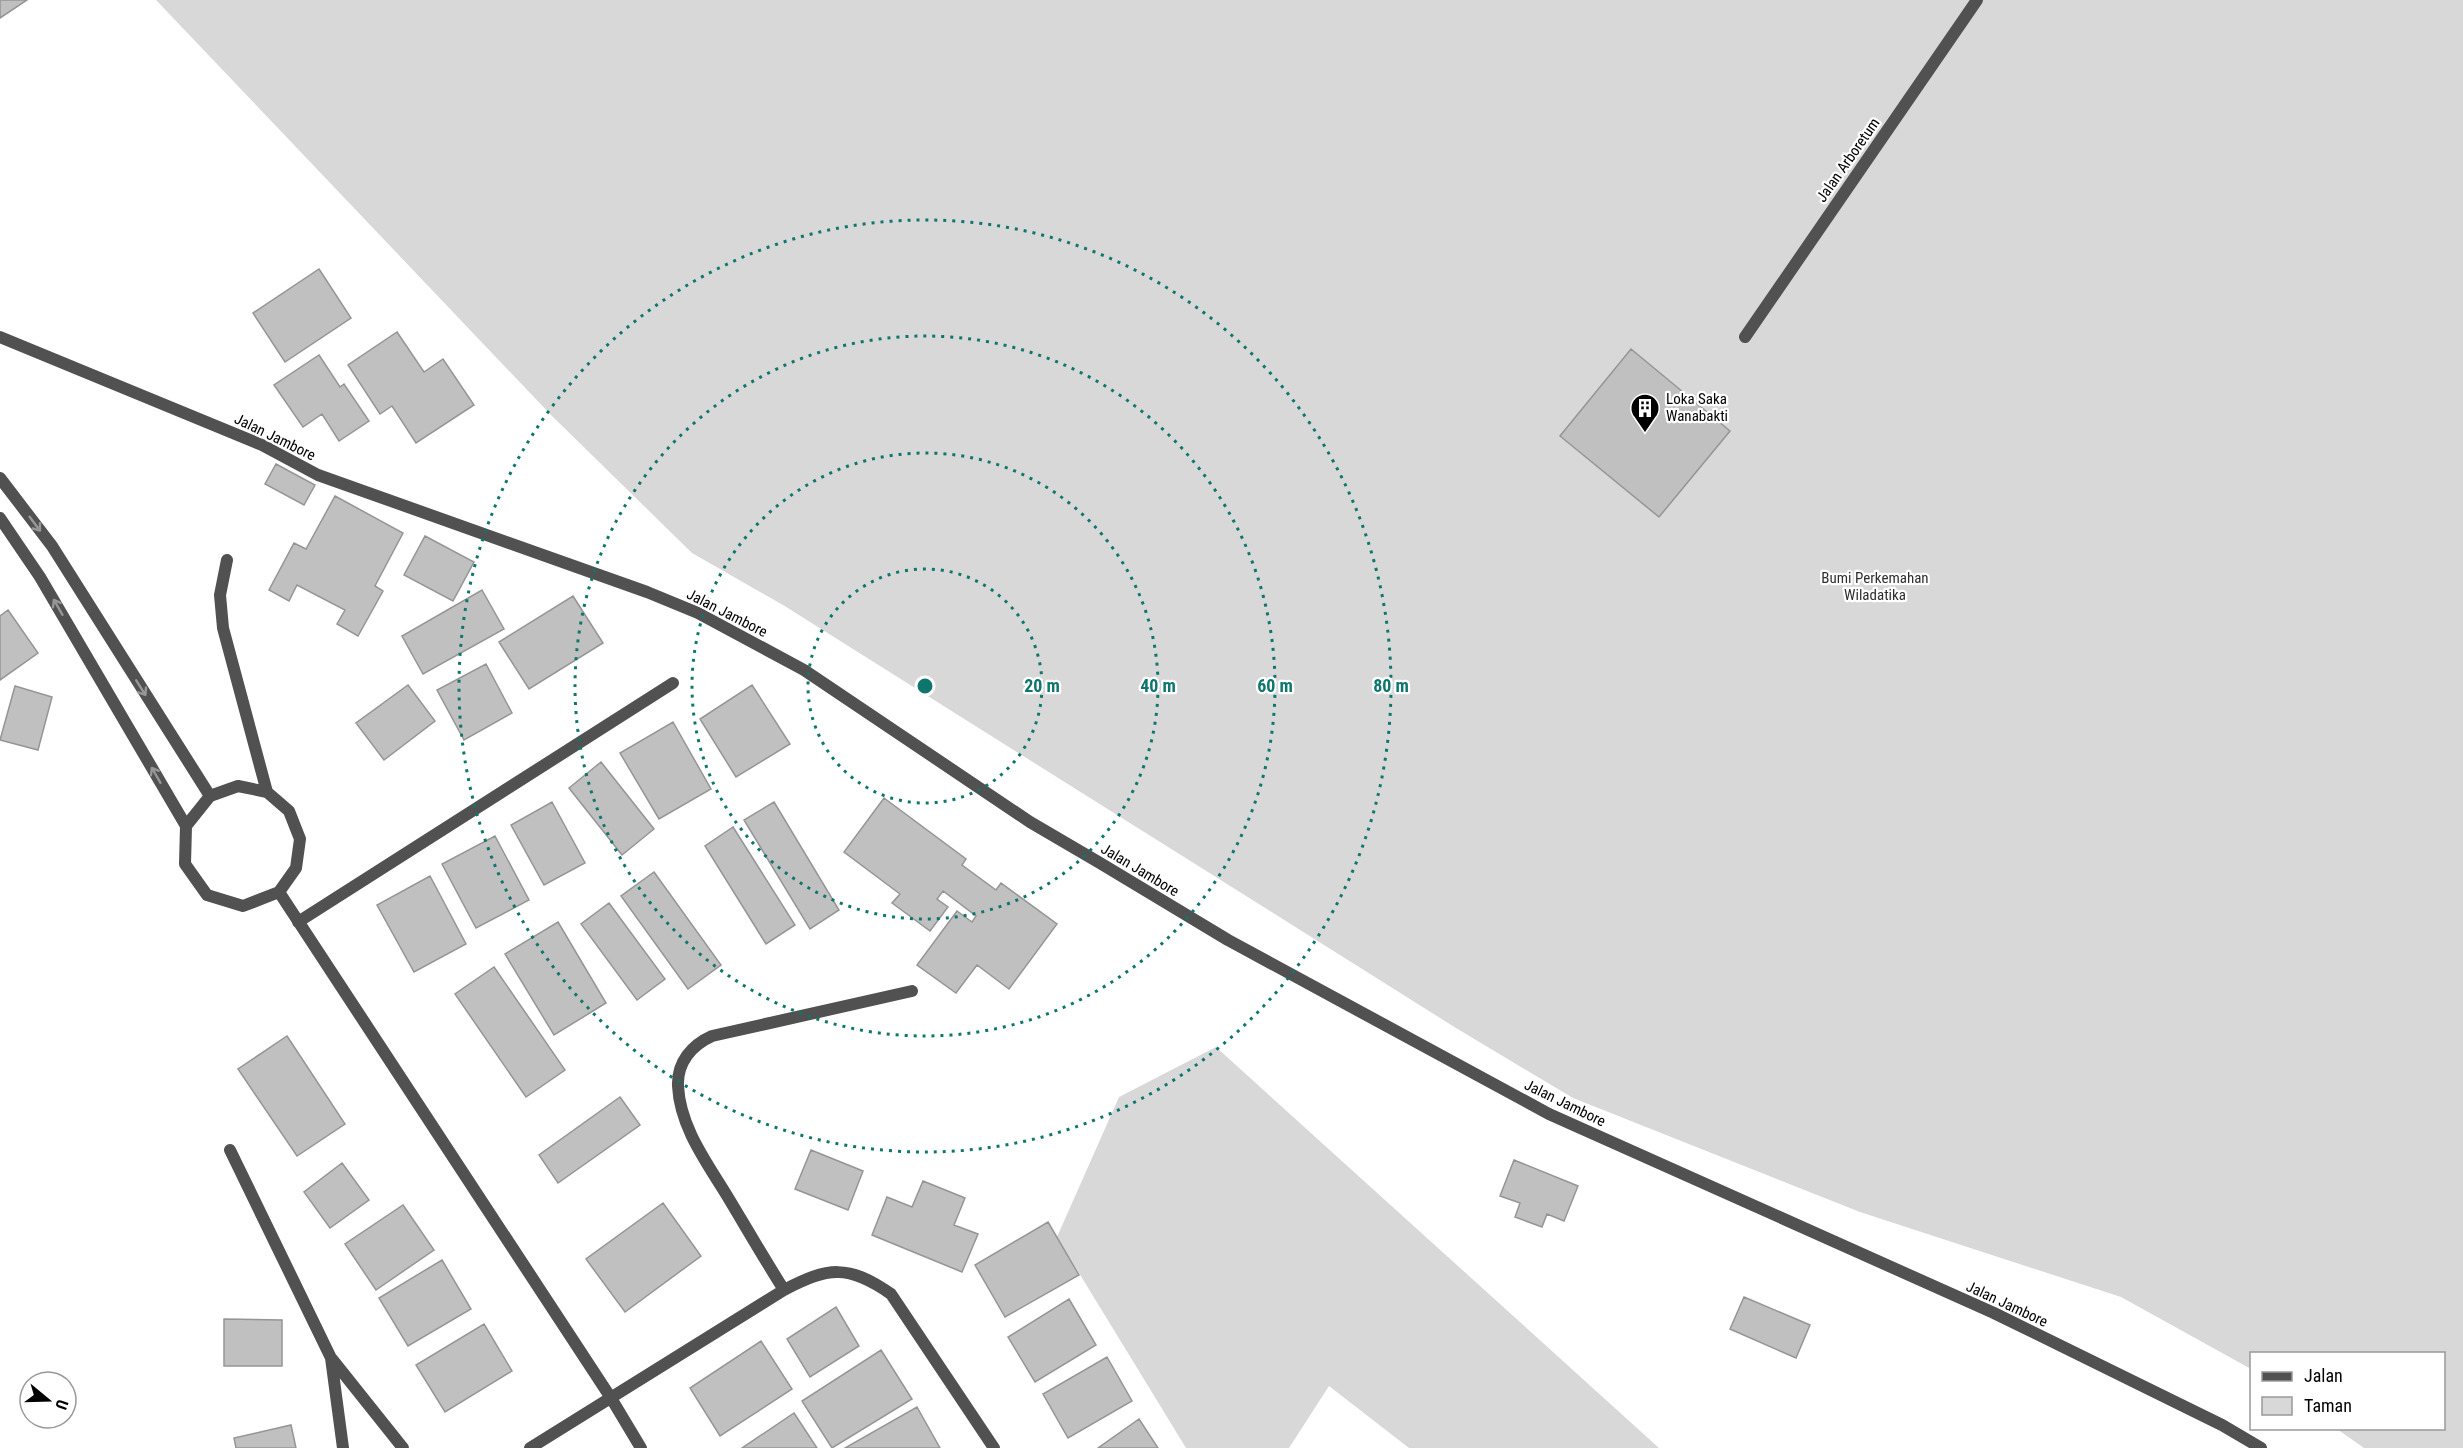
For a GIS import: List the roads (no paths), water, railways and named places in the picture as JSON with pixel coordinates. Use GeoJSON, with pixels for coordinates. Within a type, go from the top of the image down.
{"type":"FeatureCollection","features":[{"type":"Feature","properties":{"kind":"street","name":"Jalan Arboretum"},"geometry":{"type":"LineString","coordinates":[[1745,336],[1977,0]]}},
{"type":"Feature","properties":{"kind":"street","name":"Jalan Jambore"},"geometry":{"type":"LineString","coordinates":[[0,337],[262,445],[318,475],[647,592],[698,613],[804,670],[1030,822],[1228,940],[1549,1114],[1994,1313],[2222,1425],[2261,1448]]}},
{"type":"Feature","properties":{"kind":"street"},"geometry":{"type":"LineString","coordinates":[[0,478],[52,546],[210,796]]}},
{"type":"Feature","properties":{"kind":"street"},"geometry":{"type":"LineString","coordinates":[[0,518],[40,577],[186,826],[185,864],[207,895],[243,906],[279,892],[296,868],[300,838],[289,811],[267,792],[238,786],[210,796],[186,826]]}},
{"type":"Feature","properties":{"kind":"street"},"geometry":{"type":"LineString","coordinates":[[227,560],[220,596],[223,628],[267,792]]}},
{"type":"Feature","properties":{"kind":"street"},"geometry":{"type":"LineString","coordinates":[[298,922],[673,683]]}},
{"type":"Feature","properties":{"kind":"street"},"geometry":{"type":"LineString","coordinates":[[279,892],[611,1398],[641,1448]]}},
{"type":"Feature","properties":{"kind":"street"},"geometry":{"type":"LineString","coordinates":[[783,1290],[696,1145],[684,1117],[678,1084],[684,1059],[698,1042],[712,1036],[912,991]]}},
{"type":"Feature","properties":{"kind":"street"},"geometry":{"type":"LineString","coordinates":[[230,1150],[331,1358],[403,1448]]}},
{"type":"Feature","properties":{"kind":"street"},"geometry":{"type":"LineString","coordinates":[[530,1448],[783,1290],[814,1274],[838,1271],[862,1276],[891,1294],[994,1448]]}},
{"type":"Feature","properties":{"kind":"street"},"geometry":{"type":"LineString","coordinates":[[331,1358],[343,1448]]}},
{"type":"Feature","properties":{"kind":"place","name":"Loka Saka Wanabakti"},"geometry":{"type":"Point","coordinates":[1645,434]}},
{"type":"Feature","properties":{"kind":"park label","name":"Bumi Perkemahan Wiladatika"},"geometry":{"type":"Point","coordinates":[1875,586]}}]}
